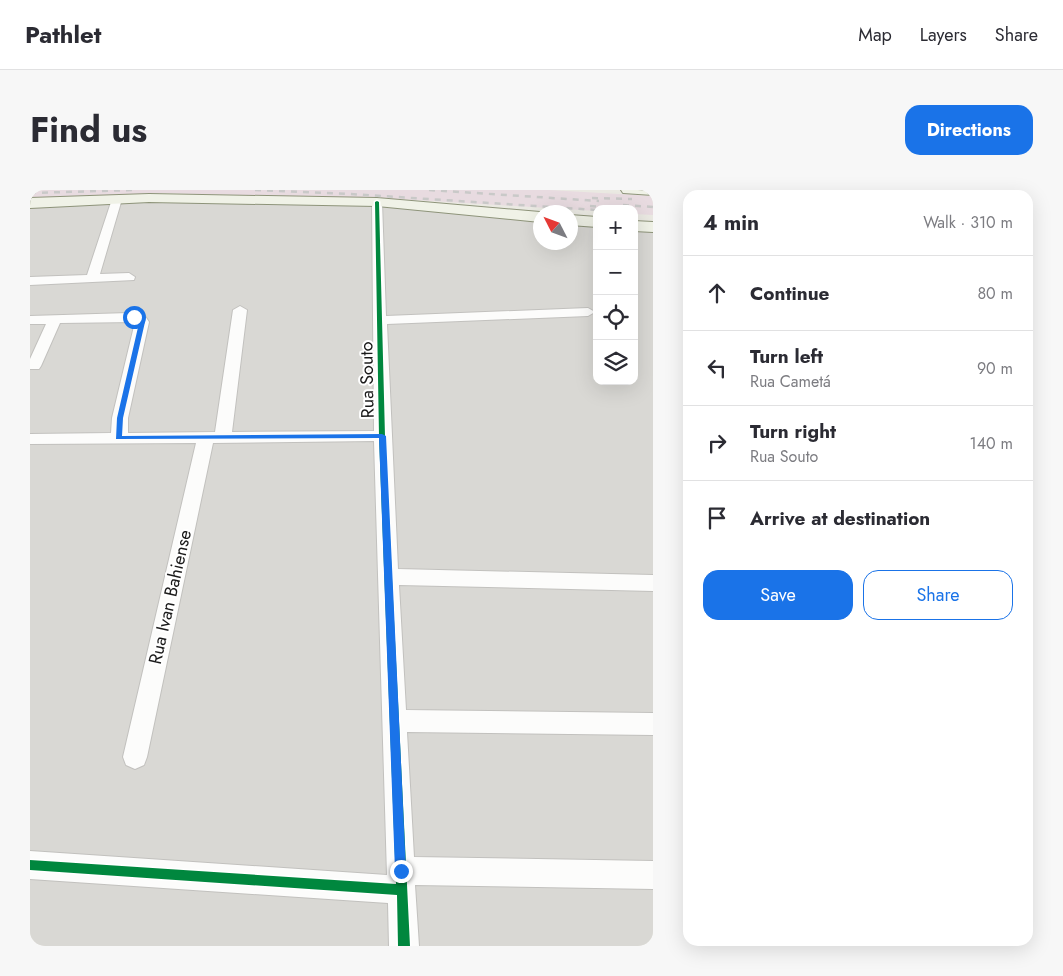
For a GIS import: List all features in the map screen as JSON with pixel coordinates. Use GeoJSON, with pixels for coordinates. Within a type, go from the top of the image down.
{"type":"FeatureCollection","features":[{"type":"Feature","properties":{"kind":"main road"},"geometry":{"type":"LineString","coordinates":[[628,190],[653,191]]}},
{"type":"Feature","properties":{"kind":"main road"},"geometry":{"type":"LineString","coordinates":[[30,203],[174,198],[377,202],[533,216]]}},
{"type":"Feature","properties":{"kind":"main road"},"geometry":{"type":"LineString","coordinates":[[578,221],[593,222]]}},
{"type":"Feature","properties":{"kind":"main road"},"geometry":{"type":"LineString","coordinates":[[638,226],[653,227]]}},
{"type":"Feature","properties":{"kind":"street"},"geometry":{"type":"LineString","coordinates":[[93,278],[117,199]]}},
{"type":"Feature","properties":{"kind":"street","name":"Rua Souto"},"geometry":{"type":"LineString","coordinates":[[377,202],[382,436],[404,946]]}},
{"type":"Feature","properties":{"kind":"street"},"geometry":{"type":"LineString","coordinates":[[30,281],[129,277]]}},
{"type":"Feature","properties":{"kind":"street","name":"Rua Ivan Bahiense"},"geometry":{"type":"LineString","coordinates":[[135,757],[215,437],[240,310]]}},
{"type":"Feature","properties":{"kind":"street"},"geometry":{"type":"LineString","coordinates":[[381,320],[588,312]]}},
{"type":"Feature","properties":{"kind":"street"},"geometry":{"type":"LineString","coordinates":[[30,320],[129,316],[137,318],[142,322],[120,418],[119,438]]}},
{"type":"Feature","properties":{"kind":"street"},"geometry":{"type":"LineString","coordinates":[[34,366],[55,320]]}},
{"type":"Feature","properties":{"kind":"street"},"geometry":{"type":"LineString","coordinates":[[30,439],[382,436]]}},
{"type":"Feature","properties":{"kind":"street"},"geometry":{"type":"LineString","coordinates":[[389,577],[653,583]]}},
{"type":"Feature","properties":{"kind":"street"},"geometry":{"type":"LineString","coordinates":[[395,721],[653,724]]}},
{"type":"Feature","properties":{"kind":"street"},"geometry":{"type":"LineString","coordinates":[[30,865],[401,880],[653,875]]}},
{"type":"Feature","properties":{"kind":"shaded area"},"geometry":{"type":"Polygon","coordinates":[[[30,190],[549,190],[653,196],[653,215],[638,214],[638,205],[593,205],[593,211],[578,210],[578,205],[533,205],[533,207],[399,199],[162,193],[30,198],[30,190]]]}},
{"type":"Feature","properties":{"kind":"shaded area"},"geometry":{"type":"Polygon","coordinates":[[[110,201],[376,204],[533,217],[533,250],[578,250],[578,222],[593,223],[593,385],[638,385],[638,227],[653,228],[653,946],[30,946],[30,204],[110,201]]]}},
{"type":"Feature","properties":{"kind":"railway"},"geometry":{"type":"LineString","coordinates":[[30,193],[135,190]]}},
{"type":"Feature","properties":{"kind":"railway"},"geometry":{"type":"LineString","coordinates":[[255,190],[351,194],[593,210]]}},
{"type":"Feature","properties":{"kind":"railway"},"geometry":{"type":"LineString","coordinates":[[429,190],[599,201]]}},
{"type":"Feature","properties":{"kind":"railway"},"geometry":{"type":"LineString","coordinates":[[592,198],[632,199]]}},
{"type":"Feature","properties":{"kind":"railway"},"geometry":{"type":"LineString","coordinates":[[638,206],[653,207]]}},
{"type":"Feature","properties":{"kind":"cycle path"},"geometry":{"type":"LineString","coordinates":[[377,202],[382,436],[404,946]]}},
{"type":"Feature","properties":{"kind":"cycle path"},"geometry":{"type":"LineString","coordinates":[[30,865],[402,890]]}},
{"type":"Feature","properties":{"kind":"route"},"geometry":{"type":"LineString","coordinates":[[134,317],[142,322],[120,418],[119,438],[382,436],[401,871]]}}]}
